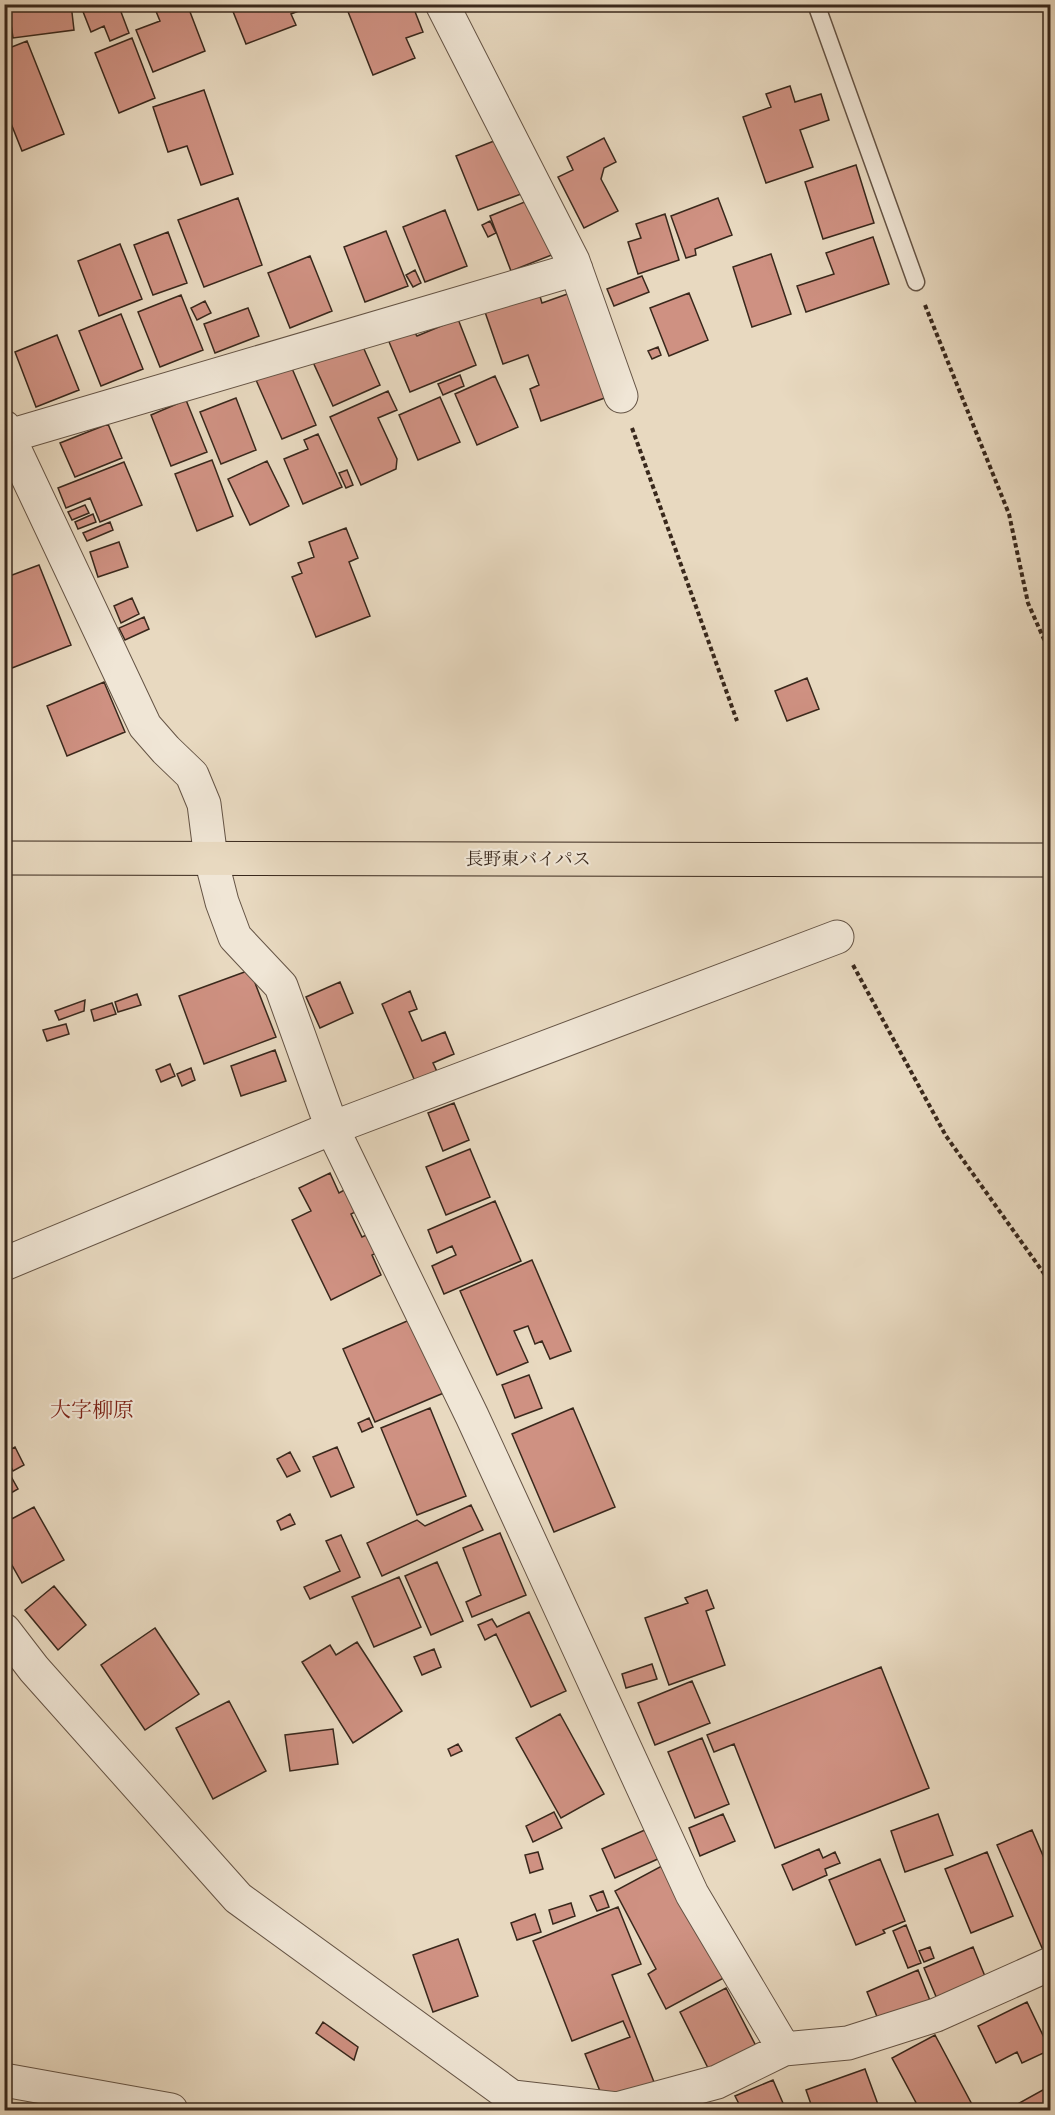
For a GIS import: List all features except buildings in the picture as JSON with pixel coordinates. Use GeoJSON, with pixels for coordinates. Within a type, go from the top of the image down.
{"type":"FeatureCollection","features":[{"type":"Feature","properties":{"kind":"highway","name":"長野東バイパス"},"geometry":{"type":"LineString","coordinates":[[4,858],[1050,860]]}},
{"type":"Feature","properties":{"kind":"street"},"geometry":{"type":"LineString","coordinates":[[442,4],[576,269],[621,396]]}},
{"type":"Feature","properties":{"kind":"street"},"geometry":{"type":"LineString","coordinates":[[576,269],[6,433],[145,726],[192,775],[204,804],[211,859],[222,902],[235,937],[282,986],[332,1128],[472,1416],[693,1894],[783,2049]]}},
{"type":"Feature","properties":{"kind":"street"},"geometry":{"type":"LineString","coordinates":[[4,1264],[332,1128],[837,938]]}},
{"type":"Feature","properties":{"kind":"street"},"geometry":{"type":"LineString","coordinates":[[4,1630],[34,1669],[238,1898],[522,2104],[617,2109],[717,2082],[783,2049],[848,2043],[936,2015],[1050,1964]]}},
{"type":"Feature","properties":{"kind":"street"},"geometry":{"type":"LineString","coordinates":[[4,2080],[171,2110]]}},
{"type":"Feature","properties":{"kind":"lane"},"geometry":{"type":"LineString","coordinates":[[816,4],[916,282]]}},
{"type":"Feature","properties":{"kind":"path"},"geometry":{"type":"LineString","coordinates":[[916,282],[1009,514],[1028,603],[1050,653]]}},
{"type":"Feature","properties":{"kind":"path"},"geometry":{"type":"LineString","coordinates":[[621,396],[737,721]]}},
{"type":"Feature","properties":{"kind":"path"},"geometry":{"type":"LineString","coordinates":[[837,938],[946,1136],[1050,1282]]}},
{"type":"Feature","properties":{"kind":"district","name":"大字柳原"},"geometry":{"type":"Point","coordinates":[92,1410]}}]}
